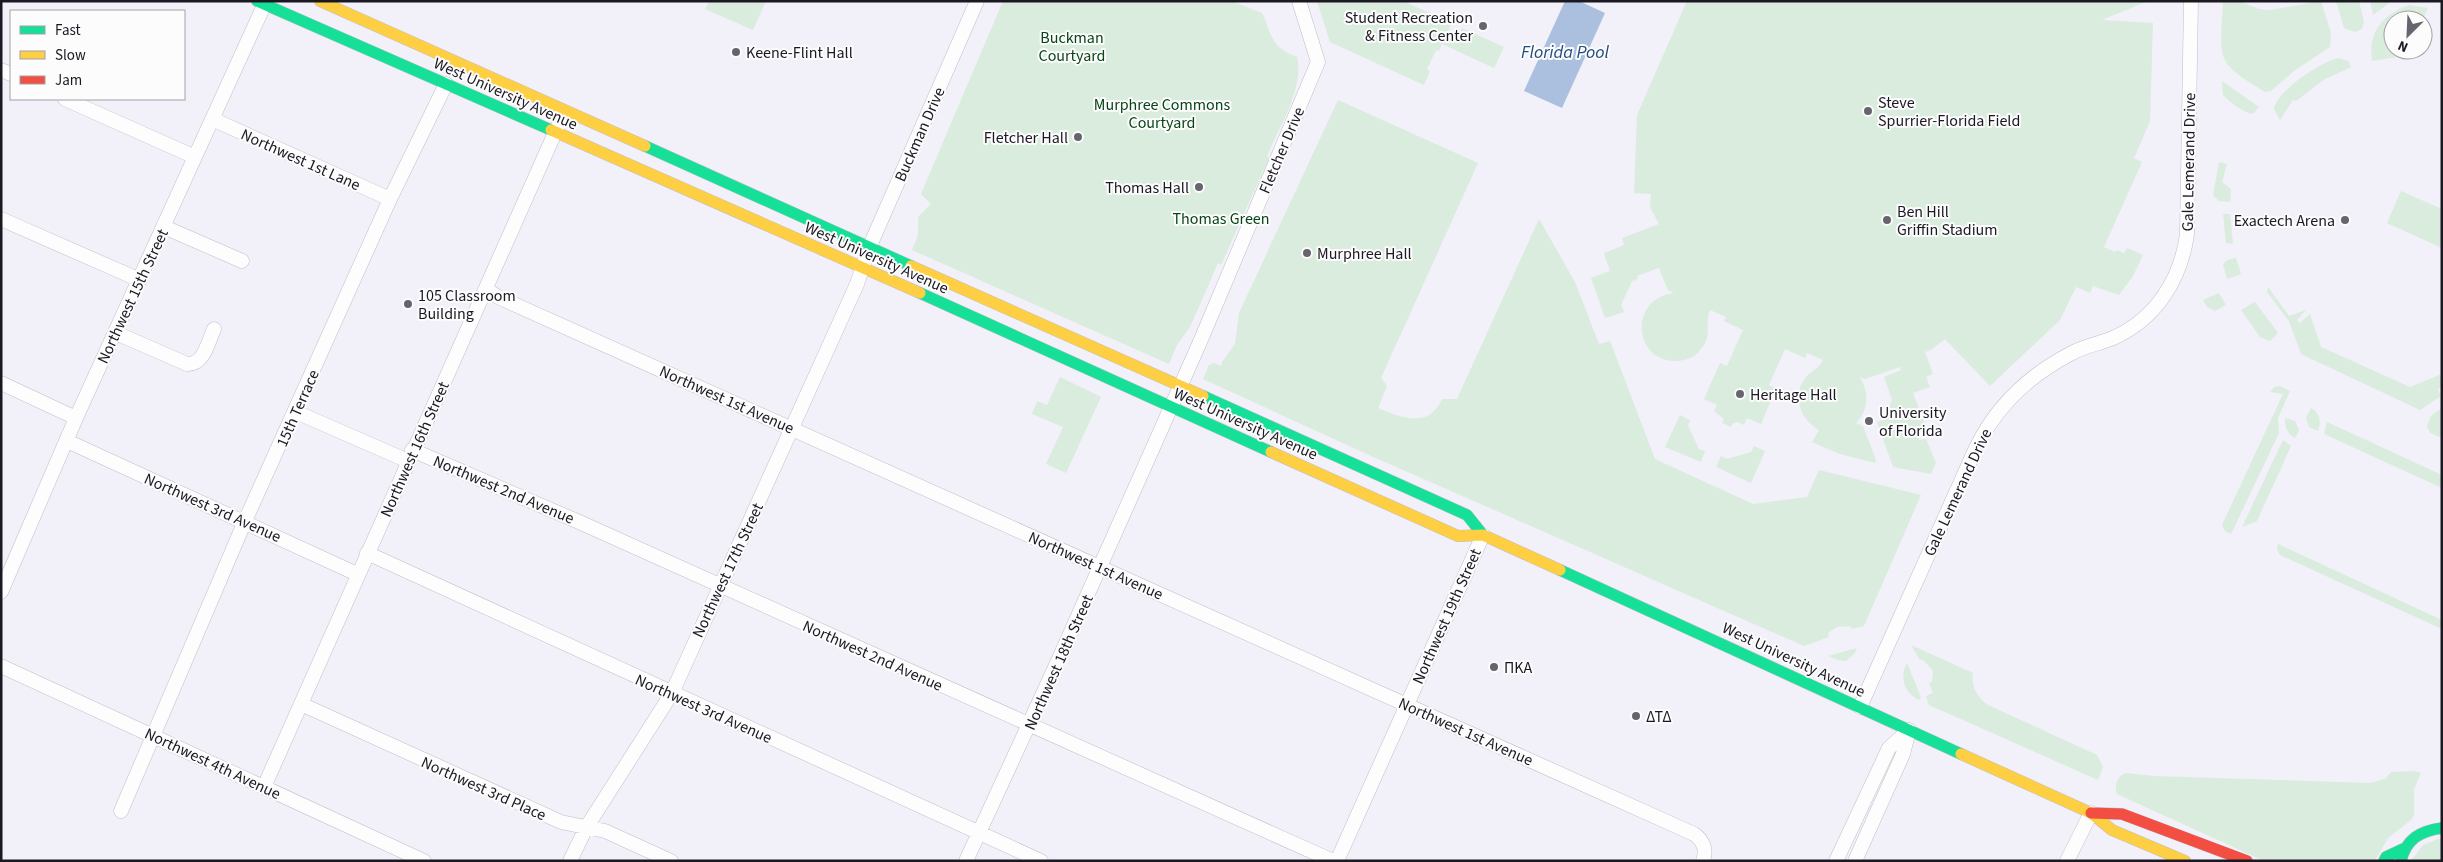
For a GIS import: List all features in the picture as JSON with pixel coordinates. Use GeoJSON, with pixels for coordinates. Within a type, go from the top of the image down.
{"type":"FeatureCollection","features":[{"type":"Feature","properties":{"kind":"main road","name":"West University Avenue"},"geometry":{"type":"LineString","coordinates":[[320,1],[1179,388],[1467,515],[1483,535]]}},
{"type":"Feature","properties":{"kind":"main road","name":"West University Avenue"},"geometry":{"type":"LineString","coordinates":[[262,2],[863,268],[1458,536],[1483,535],[2091,813],[2112,830],[2185,861]]}},
{"type":"Feature","properties":{"kind":"main road","name":"West University Avenue"},"geometry":{"type":"LineString","coordinates":[[2091,813],[2122,814],[2247,861]]}},
{"type":"Feature","properties":{"kind":"main road"},"geometry":{"type":"LineString","coordinates":[[2384,861],[2386,858],[2402,855],[2414,836],[2442,828]]}},
{"type":"Feature","properties":{"kind":"street","name":"Buckman Drive"},"geometry":{"type":"LineString","coordinates":[[863,268],[869,248],[977,1]]}},
{"type":"Feature","properties":{"kind":"street","name":"Fletcher Drive"},"geometry":{"type":"LineString","coordinates":[[1170,407],[1318,62],[1299,1]]}},
{"type":"Feature","properties":{"kind":"street","name":"Gale Lemerand Drive"},"geometry":{"type":"LineString","coordinates":[[1860,707],[1975,450],[1996,413],[2046,368],[2070,353],[2110,339],[2138,323],[2162,299],[2178,271],[2187,234],[2191,1]]}},
{"type":"Feature","properties":{"kind":"street","name":"Northwest 15th Street"},"geometry":{"type":"LineString","coordinates":[[1,592],[5,574],[164,227],[262,2]]}},
{"type":"Feature","properties":{"kind":"street","name":"15th Terrace"},"geometry":{"type":"LineString","coordinates":[[121,811],[245,521],[296,412],[390,199],[446,84]]}},
{"type":"Feature","properties":{"kind":"street"},"geometry":{"type":"LineString","coordinates":[[67,100],[195,157]]}},
{"type":"Feature","properties":{"kind":"street","name":"Northwest 16th Street"},"geometry":{"type":"LineString","coordinates":[[264,787],[565,111]]}},
{"type":"Feature","properties":{"kind":"street","name":"Northwest 1st Lane"},"geometry":{"type":"LineString","coordinates":[[212,119],[390,199]]}},
{"type":"Feature","properties":{"kind":"street"},"geometry":{"type":"LineString","coordinates":[[1,219],[140,280]]}},
{"type":"Feature","properties":{"kind":"street"},"geometry":{"type":"LineString","coordinates":[[164,227],[242,261]]}},
{"type":"Feature","properties":{"kind":"street","name":"Northwest 17th Street"},"geometry":{"type":"LineString","coordinates":[[570,861],[586,828],[672,693],[719,585],[793,428],[863,268]]}},
{"type":"Feature","properties":{"kind":"street","name":"Northwest 1st Avenue"},"geometry":{"type":"LineString","coordinates":[[486,288],[498,297],[1694,834],[1704,844],[1704,861]]}},
{"type":"Feature","properties":{"kind":"street"},"geometry":{"type":"LineString","coordinates":[[116,333],[187,364],[193,364],[199,362],[214,329]]}},
{"type":"Feature","properties":{"kind":"street"},"geometry":{"type":"LineString","coordinates":[[1,383],[76,418]]}},
{"type":"Feature","properties":{"kind":"street","name":"Northwest 18th Street"},"geometry":{"type":"LineString","coordinates":[[966,861],[1101,567],[1170,407]]}},
{"type":"Feature","properties":{"kind":"street","name":"Northwest 2nd Avenue"},"geometry":{"type":"LineString","coordinates":[[296,412],[410,456],[719,585],[1335,861]]}},
{"type":"Feature","properties":{"kind":"street","name":"Northwest 3rd Avenue"},"geometry":{"type":"LineString","coordinates":[[67,442],[245,521],[358,574]]}},
{"type":"Feature","properties":{"kind":"street","name":"Northwest 19th Street"},"geometry":{"type":"LineString","coordinates":[[1335,861],[1483,535]]}},
{"type":"Feature","properties":{"kind":"street","name":"Northwest 3rd Avenue"},"geometry":{"type":"LineString","coordinates":[[367,553],[1041,861]]}},
{"type":"Feature","properties":{"kind":"street","name":"Northwest 4th Avenue"},"geometry":{"type":"LineString","coordinates":[[1,666],[424,861]]}},
{"type":"Feature","properties":{"kind":"street","name":"Northwest 3rd Place"},"geometry":{"type":"LineString","coordinates":[[301,704],[560,822],[605,831],[671,861]]}},
{"type":"Feature","properties":{"kind":"street"},"geometry":{"type":"LineString","coordinates":[[1836,861],[1889,748],[1909,730]]}},
{"type":"Feature","properties":{"kind":"street"},"geometry":{"type":"LineString","coordinates":[[1855,861],[1903,754],[1909,730]]}},
{"type":"Feature","properties":{"kind":"street"},"geometry":{"type":"LineString","coordinates":[[2067,861],[2091,813]]}},
{"type":"Feature","properties":{"kind":"green space"},"geometry":{"type":"Polygon","coordinates":[[[709,1],[766,1],[753,30],[705,9],[709,1]]]}},
{"type":"Feature","properties":{"kind":"green space"},"geometry":{"type":"Polygon","coordinates":[[[1003,1],[1231,1],[1262,13],[1273,39],[1282,49],[1297,57],[1298,69],[1294,94],[1267,156],[1269,158],[1221,265],[1218,263],[1190,327],[1177,345],[1169,364],[912,250],[918,235],[918,217],[931,204],[921,194],[1003,1]]]}},
{"type":"Feature","properties":{"kind":"green space"},"geometry":{"type":"Polygon","coordinates":[[[1317,1],[1403,1],[1452,23],[1446,35],[1457,40],[1462,28],[1504,47],[1494,68],[1442,44],[1439,51],[1436,50],[1427,69],[1430,71],[1424,85],[1330,42],[1317,1]]]}},
{"type":"Feature","properties":{"kind":"green space","name":"Ben Hill Griffin Stadium"},"geometry":{"type":"Polygon","coordinates":[[[1687,1],[2148,1],[2102,20],[2153,23],[2150,121],[2134,158],[2142,162],[2104,247],[2115,252],[2117,250],[2124,253],[2127,248],[2143,255],[2133,276],[2119,295],[2093,286],[2090,293],[2076,287],[2060,320],[1990,386],[1945,339],[1931,350],[1925,352],[1933,374],[1926,377],[1930,387],[1913,393],[1927,429],[1917,433],[1919,440],[1926,439],[1936,463],[1931,474],[1893,467],[1877,422],[1883,420],[1892,400],[1884,377],[1901,370],[1900,367],[1865,379],[1860,377],[1865,389],[1866,401],[1863,413],[1856,423],[1863,426],[1876,460],[1875,463],[1840,454],[1812,442],[1819,430],[1807,420],[1803,413],[1800,406],[1799,391],[1806,377],[1823,360],[1807,353],[1805,358],[1785,349],[1769,385],[1776,389],[1761,424],[1747,418],[1744,425],[1738,422],[1733,423],[1731,427],[1722,423],[1724,419],[1714,411],[1717,405],[1704,399],[1720,363],[1727,366],[1743,330],[1724,321],[1726,317],[1710,310],[1707,339],[1697,354],[1688,359],[1678,361],[1663,359],[1652,352],[1645,342],[1642,330],[1643,318],[1649,307],[1659,298],[1674,293],[1668,290],[1659,268],[1637,276],[1638,279],[1632,281],[1621,305],[1624,312],[1605,318],[1591,278],[1610,271],[1604,253],[1624,245],[1622,238],[1659,224],[1650,207],[1651,194],[1634,193],[1637,115],[1687,1]]]}},
{"type":"Feature","properties":{"kind":"green space"},"geometry":{"type":"Polygon","coordinates":[[[2223,1],[2239,1],[2259,9],[2270,10],[2321,1],[2331,33],[2330,47],[2294,71],[2271,91],[2265,92],[2237,74],[2225,60],[2221,40],[2223,1]]]}},
{"type":"Feature","properties":{"kind":"green space"},"geometry":{"type":"Polygon","coordinates":[[[2336,1],[2359,1],[2364,22],[2362,29],[2355,32],[2344,28],[2336,1]]]}},
{"type":"Feature","properties":{"kind":"green space"},"geometry":{"type":"Polygon","coordinates":[[[2370,1],[2392,1],[2373,15],[2370,1]]]}},
{"type":"Feature","properties":{"kind":"green space"},"geometry":{"type":"Polygon","coordinates":[[[2409,5],[2428,8],[2427,10],[2397,10],[2409,5]]]}},
{"type":"Feature","properties":{"kind":"green space"},"geometry":{"type":"Polygon","coordinates":[[[2383,20],[2383,59],[2372,61],[2372,41],[2383,20]]]}},
{"type":"Feature","properties":{"kind":"green space"},"geometry":{"type":"Polygon","coordinates":[[[2339,58],[2348,61],[2351,67],[2325,79],[2296,101],[2293,100],[2280,120],[2274,109],[2283,94],[2311,71],[2339,58]]]}},
{"type":"Feature","properties":{"kind":"green space"},"geometry":{"type":"Polygon","coordinates":[[[2222,81],[2259,107],[2253,114],[2233,104],[2223,95],[2222,81]]]}},
{"type":"Feature","properties":{"kind":"green space"},"geometry":{"type":"Polygon","coordinates":[[[1338,100],[1478,163],[1381,378],[1387,386],[1378,408],[1396,415],[1422,418],[1437,408],[1442,399],[1457,399],[1539,219],[1575,282],[1599,344],[1610,341],[1655,459],[1753,504],[1807,497],[1819,470],[1921,495],[1864,626],[1852,629],[1850,626],[1837,627],[1828,633],[1829,637],[1804,646],[1369,455],[1203,379],[1209,365],[1214,363],[1221,366],[1235,344],[1239,313],[1338,100]]]}},
{"type":"Feature","properties":{"kind":"green space"},"geometry":{"type":"Polygon","coordinates":[[[2219,162],[2227,164],[2222,182],[2231,189],[2230,202],[2219,201],[2213,195],[2219,162]]]}},
{"type":"Feature","properties":{"kind":"green space"},"geometry":{"type":"Polygon","coordinates":[[[2401,191],[2442,209],[2442,248],[2387,223],[2401,191]]]}},
{"type":"Feature","properties":{"kind":"green space"},"geometry":{"type":"Polygon","coordinates":[[[2223,214],[2230,214],[2233,244],[2226,243],[2223,214]]]}},
{"type":"Feature","properties":{"kind":"green space"},"geometry":{"type":"Polygon","coordinates":[[[2236,258],[2241,274],[2227,279],[2223,264],[2227,260],[2236,258]]]}},
{"type":"Feature","properties":{"kind":"green space"},"geometry":{"type":"Polygon","coordinates":[[[2268,287],[2289,316],[2306,310],[2297,320],[2300,323],[2310,314],[2321,347],[2410,387],[2442,374],[2442,386],[2438,389],[2441,396],[2420,410],[2301,354],[2289,321],[2267,292],[2268,287]]]}},
{"type":"Feature","properties":{"kind":"green space"},"geometry":{"type":"Polygon","coordinates":[[[2219,293],[2226,305],[2215,311],[2207,307],[2203,300],[2219,293]]]}},
{"type":"Feature","properties":{"kind":"green space"},"geometry":{"type":"Polygon","coordinates":[[[2255,302],[2278,333],[2270,341],[2260,337],[2241,310],[2255,302]]]}},
{"type":"Feature","properties":{"kind":"green space"},"geometry":{"type":"Polygon","coordinates":[[[1060,377],[1101,397],[1066,473],[1046,464],[1063,427],[1032,414],[1037,401],[1047,405],[1060,377]]]}},
{"type":"Feature","properties":{"kind":"green space"},"geometry":{"type":"Polygon","coordinates":[[[2280,386],[2290,391],[2278,418],[2279,433],[2231,534],[2225,531],[2222,525],[2283,394],[2270,392],[2274,387],[2280,386]]]}},
{"type":"Feature","properties":{"kind":"green space"},"geometry":{"type":"Polygon","coordinates":[[[2311,408],[2319,418],[2318,431],[2309,427],[2306,418],[2311,408]]]}},
{"type":"Feature","properties":{"kind":"green space"},"geometry":{"type":"Polygon","coordinates":[[[2442,408],[2442,438],[2430,433],[2427,426],[2431,416],[2442,408]]]}},
{"type":"Feature","properties":{"kind":"green space"},"geometry":{"type":"Polygon","coordinates":[[[1680,415],[1690,420],[1688,426],[1699,449],[1705,451],[1701,462],[1665,447],[1680,415]]]}},
{"type":"Feature","properties":{"kind":"green space"},"geometry":{"type":"Polygon","coordinates":[[[2285,418],[2295,421],[2299,430],[2295,438],[2287,430],[2285,418]]]}},
{"type":"Feature","properties":{"kind":"green space"},"geometry":{"type":"Polygon","coordinates":[[[2327,422],[2442,475],[2442,488],[2324,434],[2327,422]]]}},
{"type":"Feature","properties":{"kind":"green space"},"geometry":{"type":"Polygon","coordinates":[[[2283,440],[2291,446],[2257,521],[2242,527],[2283,440]]]}},
{"type":"Feature","properties":{"kind":"green space"},"geometry":{"type":"Polygon","coordinates":[[[1754,446],[1765,451],[1751,483],[1716,467],[1721,456],[1727,459],[1751,452],[1754,446]]]}},
{"type":"Feature","properties":{"kind":"green space"},"geometry":{"type":"Polygon","coordinates":[[[2278,544],[2442,620],[2442,629],[2280,555],[2277,549],[2278,544]]]}},
{"type":"Feature","properties":{"kind":"green space"},"geometry":{"type":"Polygon","coordinates":[[[1911,645],[1973,673],[1973,683],[1976,691],[1988,705],[2097,755],[2103,767],[2098,780],[1929,705],[1926,696],[1933,693],[1929,683],[1932,682],[1933,670],[1923,660],[1920,660],[1911,645]]]}},
{"type":"Feature","properties":{"kind":"green space"},"geometry":{"type":"Polygon","coordinates":[[[1857,648],[1854,654],[1846,661],[1828,656],[1857,648]]]}},
{"type":"Feature","properties":{"kind":"green space"},"geometry":{"type":"Polygon","coordinates":[[[1907,663],[1921,697],[1919,700],[1910,693],[1904,684],[1903,674],[1907,663]]]}},
{"type":"Feature","properties":{"kind":"green space"},"geometry":{"type":"Polygon","coordinates":[[[2414,771],[2421,773],[2414,789],[2414,815],[2412,819],[2388,838],[2375,861],[2264,861],[2117,794],[2116,788],[2118,779],[2126,773],[2153,776],[2370,783],[2385,779],[2391,772],[2414,771]]]}},
{"type":"Feature","properties":{"kind":"green space"},"geometry":{"type":"Polygon","coordinates":[[[2442,839],[2442,861],[2411,861],[2423,845],[2442,839]]]}},
{"type":"Feature","properties":{"kind":"water","name":"Florida Pool"},"geometry":{"type":"Polygon","coordinates":[[[1565,1],[1579,1],[1605,13],[1562,108],[1524,91],[1565,1]]]}},
{"type":"Feature","properties":{"kind":"traffic: fast"},"geometry":{"type":"LineString","coordinates":[[257,1],[551,130]]}},
{"type":"Feature","properties":{"kind":"traffic: fast"},"geometry":{"type":"LineString","coordinates":[[645,146],[911,266]]}},
{"type":"Feature","properties":{"kind":"traffic: fast"},"geometry":{"type":"LineString","coordinates":[[920,293],[1271,452]]}},
{"type":"Feature","properties":{"kind":"traffic: fast"},"geometry":{"type":"LineString","coordinates":[[1203,396],[1467,515],[1483,535]]}},
{"type":"Feature","properties":{"kind":"traffic: fast"},"geometry":{"type":"LineString","coordinates":[[1560,570],[1961,754]]}},
{"type":"Feature","properties":{"kind":"traffic: fast"},"geometry":{"type":"LineString","coordinates":[[2401,861],[2406,847],[2415,837],[2427,831],[2442,828]]}},
{"type":"Feature","properties":{"kind":"traffic: fast"},"geometry":{"type":"LineString","coordinates":[[2384,861],[2386,857],[2403,849]]}},
{"type":"Feature","properties":{"kind":"traffic: slow"},"geometry":{"type":"LineString","coordinates":[[320,1],[645,146]]}},
{"type":"Feature","properties":{"kind":"traffic: slow"},"geometry":{"type":"LineString","coordinates":[[551,130],[920,293]]}},
{"type":"Feature","properties":{"kind":"traffic: slow"},"geometry":{"type":"LineString","coordinates":[[911,266],[1203,396]]}},
{"type":"Feature","properties":{"kind":"traffic: slow"},"geometry":{"type":"LineString","coordinates":[[1271,452],[1458,536],[1483,535],[1560,570]]}},
{"type":"Feature","properties":{"kind":"traffic: slow"},"geometry":{"type":"LineString","coordinates":[[1961,754],[2091,813],[2112,830],[2185,861]]}},
{"type":"Feature","properties":{"kind":"traffic: jam"},"geometry":{"type":"LineString","coordinates":[[2091,813],[2122,814],[2247,861]]}},
{"type":"Feature","properties":{"kind":"place","name":"Student Recreation & Fitness Center"},"geometry":{"type":"Point","coordinates":[1483,26]}},
{"type":"Feature","properties":{"kind":"place","name":"Keene-Flint Hall"},"geometry":{"type":"Point","coordinates":[736,52]}},
{"type":"Feature","properties":{"kind":"place","name":"Steve Spurrier-Florida Field"},"geometry":{"type":"Point","coordinates":[1868,111]}},
{"type":"Feature","properties":{"kind":"place","name":"Fletcher Hall"},"geometry":{"type":"Point","coordinates":[1078,137]}},
{"type":"Feature","properties":{"kind":"place","name":"Thomas Hall"},"geometry":{"type":"Point","coordinates":[1199,187]}},
{"type":"Feature","properties":{"kind":"place","name":"Ben Hill Griffin Stadium"},"geometry":{"type":"Point","coordinates":[1887,220]}},
{"type":"Feature","properties":{"kind":"place","name":"Exactech Arena"},"geometry":{"type":"Point","coordinates":[2345,220]}},
{"type":"Feature","properties":{"kind":"place","name":"Murphree Hall"},"geometry":{"type":"Point","coordinates":[1307,253]}},
{"type":"Feature","properties":{"kind":"place","name":"105 Classroom Building"},"geometry":{"type":"Point","coordinates":[408,304]}},
{"type":"Feature","properties":{"kind":"place","name":"Heritage Hall"},"geometry":{"type":"Point","coordinates":[1740,394]}},
{"type":"Feature","properties":{"kind":"place","name":"University of Florida"},"geometry":{"type":"Point","coordinates":[1869,421]}},
{"type":"Feature","properties":{"kind":"place","name":"ΠΚΑ"},"geometry":{"type":"Point","coordinates":[1494,667]}},
{"type":"Feature","properties":{"kind":"place","name":"ΔΤΔ"},"geometry":{"type":"Point","coordinates":[1636,716]}},
{"type":"Feature","properties":{"kind":"park label","name":"Buckman Courtyard"},"geometry":{"type":"Point","coordinates":[1072,46]}},
{"type":"Feature","properties":{"kind":"park label","name":"Murphree Commons Courtyard"},"geometry":{"type":"Point","coordinates":[1162,113]}},
{"type":"Feature","properties":{"kind":"park label","name":"Thomas Green"},"geometry":{"type":"Point","coordinates":[1221,218]}}]}
